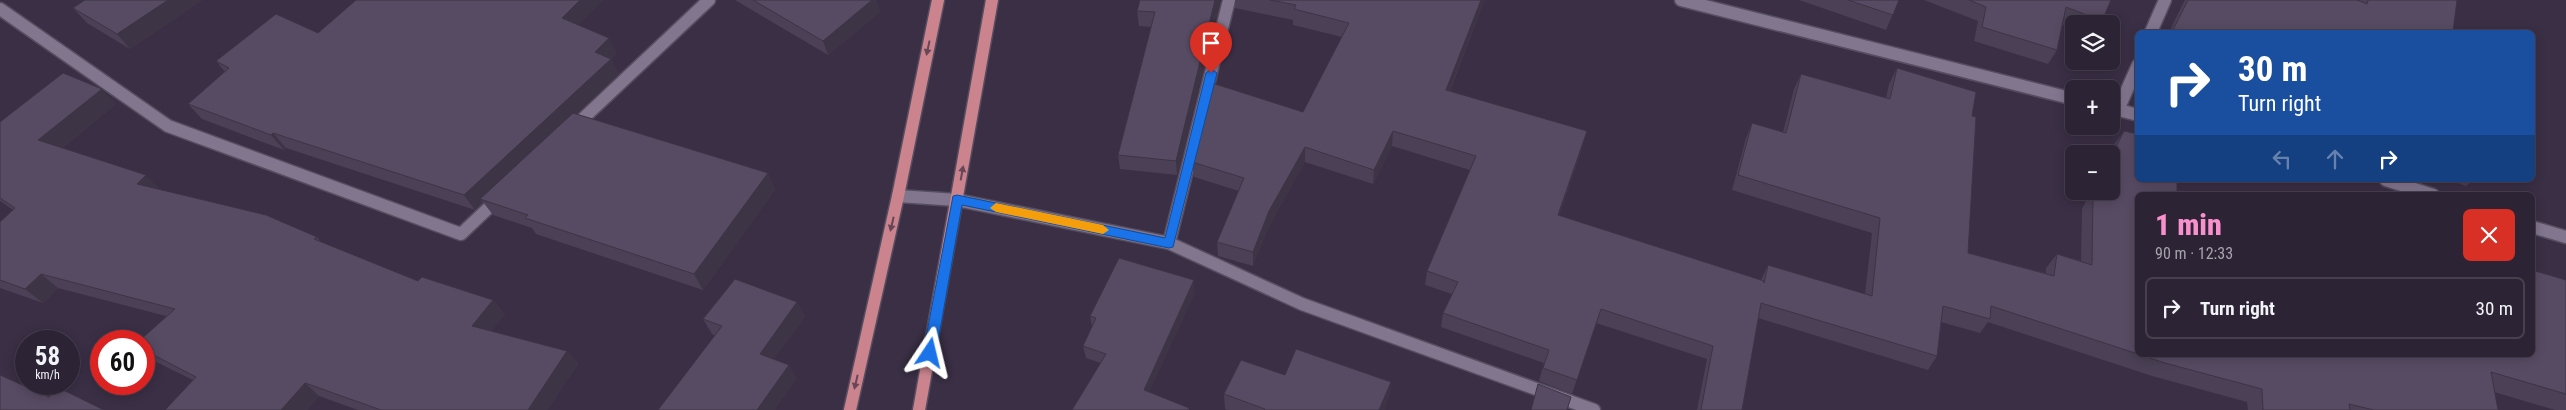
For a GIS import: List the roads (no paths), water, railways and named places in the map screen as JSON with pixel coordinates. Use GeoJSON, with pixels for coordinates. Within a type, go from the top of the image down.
{"type":"FeatureCollection","features":[{"type":"Feature","properties":{"kind":"main road"},"geometry":{"type":"LineString","coordinates":[[850,410],[898,196],[904,158],[938,0]]}},
{"type":"Feature","properties":{"kind":"main road"},"geometry":{"type":"LineString","coordinates":[[919,410],[992,0]]}},
{"type":"Feature","properties":{"kind":"street"},"geometry":{"type":"LineString","coordinates":[[567,134],[709,0]]}},
{"type":"Feature","properties":{"kind":"street"},"geometry":{"type":"LineString","coordinates":[[1169,243],[1229,0]]}},
{"type":"Feature","properties":{"kind":"street"},"geometry":{"type":"LineString","coordinates":[[1681,0],[2065,97]]}},
{"type":"Feature","properties":{"kind":"street"},"geometry":{"type":"LineString","coordinates":[[2152,30],[2165,0]]}},
{"type":"Feature","properties":{"kind":"street"},"geometry":{"type":"LineString","coordinates":[[0,9],[168,126],[461,234],[511,187]]}},
{"type":"Feature","properties":{"kind":"street"},"geometry":{"type":"LineString","coordinates":[[2120,99],[2135,71]]}},
{"type":"Feature","properties":{"kind":"street"},"geometry":{"type":"LineString","coordinates":[[2120,110],[2135,114]]}},
{"type":"Feature","properties":{"kind":"street"},"geometry":{"type":"LineString","coordinates":[[2392,182],[2424,192]]}},
{"type":"Feature","properties":{"kind":"street"},"geometry":{"type":"LineString","coordinates":[[898,196],[957,200],[1169,243],[1302,304],[1594,410]]}},
{"type":"Feature","properties":{"kind":"street"},"geometry":{"type":"LineString","coordinates":[[2535,228],[2566,238]]}}]}
